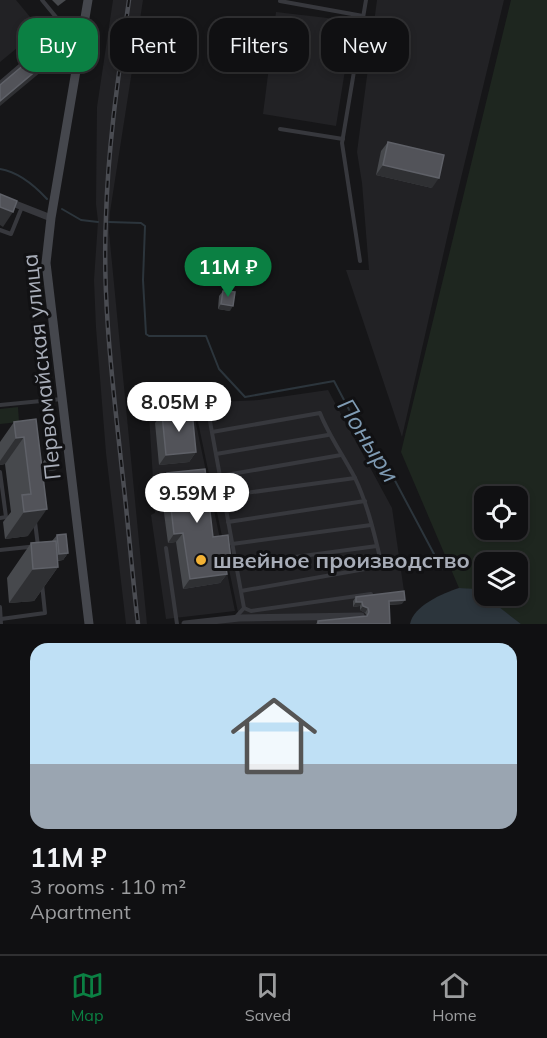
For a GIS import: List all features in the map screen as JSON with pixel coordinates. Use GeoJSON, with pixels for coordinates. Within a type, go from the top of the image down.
{"type":"FeatureCollection","features":[{"type":"Feature","properties":{"kind":"street","name":"Первомайская улица"},"geometry":{"type":"LineString","coordinates":[[85,18],[88,0]]}},
{"type":"Feature","properties":{"kind":"street","name":"Первомайская улица"},"geometry":{"type":"LineString","coordinates":[[76,72],[51,218],[46,263],[89,624]]}},
{"type":"Feature","properties":{"kind":"street"},"geometry":{"type":"LineString","coordinates":[[0,198],[51,218]]}},
{"type":"Feature","properties":{"kind":"street"},"geometry":{"type":"LineString","coordinates":[[185,624],[235,618],[358,619]]}},
{"type":"Feature","properties":{"kind":"lane"},"geometry":{"type":"LineString","coordinates":[[42,0],[56,18]]}},
{"type":"Feature","properties":{"kind":"lane"},"geometry":{"type":"LineString","coordinates":[[360,261],[343,139],[366,0]]}},
{"type":"Feature","properties":{"kind":"lane"},"geometry":{"type":"LineString","coordinates":[[280,1],[363,16]]}},
{"type":"Feature","properties":{"kind":"lane"},"geometry":{"type":"LineString","coordinates":[[0,83],[18,68]]}},
{"type":"Feature","properties":{"kind":"lane"},"geometry":{"type":"LineString","coordinates":[[280,129],[343,139]]}},
{"type":"Feature","properties":{"kind":"lane"},"geometry":{"type":"LineString","coordinates":[[0,230],[11,234],[22,207]]}},
{"type":"Feature","properties":{"kind":"lane"},"geometry":{"type":"LineString","coordinates":[[0,405],[63,399]]}},
{"type":"Feature","properties":{"kind":"lane"},"geometry":{"type":"LineString","coordinates":[[212,432],[320,413],[328,435],[355,478],[364,501],[382,566],[241,591]]}},
{"type":"Feature","properties":{"kind":"lane"},"geometry":{"type":"LineString","coordinates":[[209,416],[244,608]]}},
{"type":"Feature","properties":{"kind":"lane"},"geometry":{"type":"LineString","coordinates":[[216,454],[328,435]]}},
{"type":"Feature","properties":{"kind":"lane"},"geometry":{"type":"LineString","coordinates":[[220,476],[342,455]]}},
{"type":"Feature","properties":{"kind":"lane"},"geometry":{"type":"LineString","coordinates":[[0,472],[6,517],[0,518]]}},
{"type":"Feature","properties":{"kind":"lane"},"geometry":{"type":"LineString","coordinates":[[224,496],[355,478]]}},
{"type":"Feature","properties":{"kind":"lane"},"geometry":{"type":"LineString","coordinates":[[228,522],[364,501]]}},
{"type":"Feature","properties":{"kind":"lane"},"geometry":{"type":"LineString","coordinates":[[34,512],[39,557]]}},
{"type":"Feature","properties":{"kind":"lane"},"geometry":{"type":"LineString","coordinates":[[232,544],[371,525]]}},
{"type":"Feature","properties":{"kind":"lane"},"geometry":{"type":"LineString","coordinates":[[0,550],[38,546]]}},
{"type":"Feature","properties":{"kind":"lane"},"geometry":{"type":"LineString","coordinates":[[236,565],[377,546]]}},
{"type":"Feature","properties":{"kind":"lane"},"geometry":{"type":"LineString","coordinates":[[166,548],[177,624]]}},
{"type":"Feature","properties":{"kind":"lane"},"geometry":{"type":"LineString","coordinates":[[0,607],[1,622],[45,613],[41,580]]}},
{"type":"Feature","properties":{"kind":"lane"},"geometry":{"type":"LineString","coordinates":[[244,608],[251,611],[371,594]]}},
{"type":"Feature","properties":{"kind":"lane"},"geometry":{"type":"LineString","coordinates":[[235,618],[244,608]]}},
{"type":"Feature","properties":{"kind":"shaded area"},"geometry":{"type":"Polygon","coordinates":[[[0,0],[16,0],[31,18],[18,18],[18,47],[0,62],[0,0]]]}},
{"type":"Feature","properties":{"kind":"shaded area"},"geometry":{"type":"Polygon","coordinates":[[[113,0],[143,0],[140,18],[110,18],[113,0]]]}},
{"type":"Feature","properties":{"kind":"shaded area"},"geometry":{"type":"Polygon","coordinates":[[[377,0],[504,0],[402,437],[346,270],[369,270],[362,183],[357,152],[368,72],[409,72],[409,18],[375,18],[377,0]]]}},
{"type":"Feature","properties":{"kind":"shaded area"},"geometry":{"type":"Polygon","coordinates":[[[511,0],[547,0],[547,624],[521,624],[497,606],[528,606],[528,552],[474,552],[474,590],[459,588],[401,452],[511,0]]]}},
{"type":"Feature","properties":{"kind":"shaded area"},"geometry":{"type":"Polygon","coordinates":[[[276,12],[327,18],[321,18],[321,72],[345,72],[336,126],[263,114],[268,72],[309,72],[309,18],[275,18],[276,12]]]}},
{"type":"Feature","properties":{"kind":"shaded area"},"geometry":{"type":"Polygon","coordinates":[[[110,20],[110,72],[132,72],[110,212],[109,232],[147,624],[126,624],[106,453],[94,280],[98,221],[96,204],[97,107],[110,20]]]}},
{"type":"Feature","properties":{"kind":"shaded area"},"geometry":{"type":"Polygon","coordinates":[[[328,390],[392,508],[405,598],[385,603],[386,624],[185,624],[239,617],[194,403],[259,400],[328,390]]]}},
{"type":"Feature","properties":{"kind":"shaded area"},"geometry":{"type":"Polygon","coordinates":[[[18,407],[19,422],[0,424],[0,409],[18,407]]]}},
{"type":"Feature","properties":{"kind":"shaded area"},"geometry":{"type":"Polygon","coordinates":[[[193,409],[235,611],[166,619],[151,515],[155,513],[149,414],[193,409]]]}},
{"type":"Feature","properties":{"kind":"shaded area"},"geometry":{"type":"Polygon","coordinates":[[[459,588],[474,589],[474,606],[498,606],[521,624],[410,624],[417,611],[437,597],[459,588]]]}},
{"type":"Feature","properties":{"kind":"building"},"geometry":{"type":"Polygon","coordinates":[[[18,70],[18,72],[34,72],[0,101],[0,85],[18,70]]]}},
{"type":"Feature","properties":{"kind":"building"},"geometry":{"type":"Polygon","coordinates":[[[388,142],[444,155],[439,178],[383,165],[388,142]]]}},
{"type":"Feature","properties":{"kind":"building"},"geometry":{"type":"Polygon","coordinates":[[[0,194],[17,201],[13,212],[0,207],[0,194]]]}},
{"type":"Feature","properties":{"kind":"building"},"geometry":{"type":"Polygon","coordinates":[[[223,291],[235,292],[233,306],[221,304],[223,291]]]}},
{"type":"Feature","properties":{"kind":"building"},"geometry":{"type":"Polygon","coordinates":[[[192,411],[196,452],[166,455],[162,414],[192,411]]]}},
{"type":"Feature","properties":{"kind":"building"},"geometry":{"type":"Polygon","coordinates":[[[36,419],[47,509],[24,512],[22,495],[31,494],[24,437],[16,438],[14,422],[36,419]]]}},
{"type":"Feature","properties":{"kind":"building"},"geometry":{"type":"Polygon","coordinates":[[[58,456],[59,466],[48,467],[47,457],[58,456]]]}},
{"type":"Feature","properties":{"kind":"building"},"geometry":{"type":"Polygon","coordinates":[[[205,469],[213,537],[228,535],[231,560],[225,561],[227,574],[190,579],[183,533],[174,534],[167,473],[205,469]]]}},
{"type":"Feature","properties":{"kind":"building"},"geometry":{"type":"Polygon","coordinates":[[[66,534],[68,553],[59,554],[57,535],[66,534]]]}},
{"type":"Feature","properties":{"kind":"building"},"geometry":{"type":"Polygon","coordinates":[[[56,541],[58,567],[33,569],[31,543],[56,541]]]}},
{"type":"Feature","properties":{"kind":"building"},"geometry":{"type":"Polygon","coordinates":[[[404,591],[405,600],[389,601],[390,624],[318,624],[318,621],[367,616],[368,608],[363,606],[362,602],[356,602],[356,597],[404,591]]]}},
{"type":"Feature","properties":{"kind":"waterway","name":"Поныри"},"geometry":{"type":"LineString","coordinates":[[0,169],[26,180],[47,199]]}},
{"type":"Feature","properties":{"kind":"waterway","name":"Поныри"},"geometry":{"type":"LineString","coordinates":[[62,209],[81,220],[98,222]]}},
{"type":"Feature","properties":{"kind":"waterway","name":"Поныри"},"geometry":{"type":"LineString","coordinates":[[109,222],[141,223],[145,226],[143,280],[146,334],[149,336],[206,336],[219,369],[245,397],[334,381],[374,457],[392,475],[442,569]]}},
{"type":"Feature","properties":{"kind":"railway"},"geometry":{"type":"LineString","coordinates":[[129,0],[114,108],[105,249],[112,375],[138,624]]}},
{"type":"Feature","properties":{"kind":"place","name":"швейное производство"},"geometry":{"type":"Point","coordinates":[201,560]}}]}
